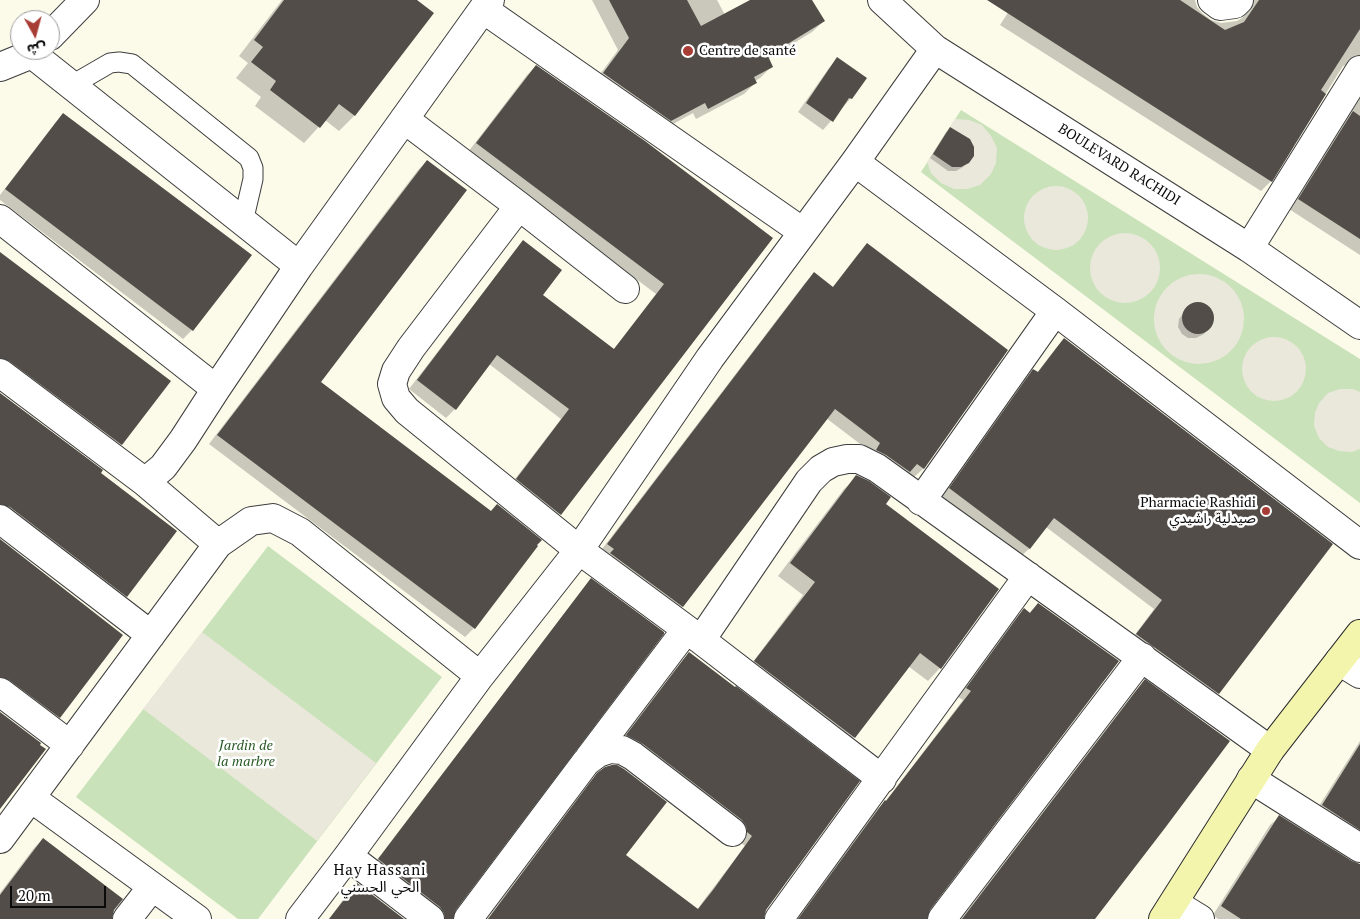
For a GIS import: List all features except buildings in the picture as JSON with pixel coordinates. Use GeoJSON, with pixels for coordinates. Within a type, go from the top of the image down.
{"type":"FeatureCollection","features":[{"type":"Feature","properties":{"kind":"street"},"geometry":{"type":"LineString","coordinates":[[60,26],[85,0]]}},
{"type":"Feature","properties":{"kind":"street","name":"BOULEVARD RACHIDI"},"geometry":{"type":"LineString","coordinates":[[882,0],[935,49],[1249,248],[1360,325]]}},
{"type":"Feature","properties":{"kind":"street"},"geometry":{"type":"LineString","coordinates":[[1212,0],[1220,6],[1235,4],[1239,0]]}},
{"type":"Feature","properties":{"kind":"street"},"geometry":{"type":"LineString","coordinates":[[146,482],[163,467],[184,440],[299,266],[487,4],[803,232]]}},
{"type":"Feature","properties":{"kind":"street"},"geometry":{"type":"LineString","coordinates":[[300,919],[480,676],[579,550],[710,358],[855,162],[935,49]]}},
{"type":"Feature","properties":{"kind":"street"},"geometry":{"type":"LineString","coordinates":[[0,67],[14,60]]}},
{"type":"Feature","properties":{"kind":"street"},"geometry":{"type":"LineString","coordinates":[[51,60],[72,85],[299,266]]}},
{"type":"Feature","properties":{"kind":"street"},"geometry":{"type":"LineString","coordinates":[[1249,248],[1355,88]]}},
{"type":"Feature","properties":{"kind":"street"},"geometry":{"type":"LineString","coordinates":[[404,118],[625,289]]}},
{"type":"Feature","properties":{"kind":"street"},"geometry":{"type":"LineString","coordinates":[[855,162],[1055,310],[1360,545]]}},
{"type":"Feature","properties":{"kind":"street"},"geometry":{"type":"LineString","coordinates":[[519,206],[411,348],[396,371],[392,384],[396,398],[407,411],[579,550],[882,778]]}},
{"type":"Feature","properties":{"kind":"street"},"geometry":{"type":"LineString","coordinates":[[0,219],[216,389]]}},
{"type":"Feature","properties":{"kind":"street"},"geometry":{"type":"LineString","coordinates":[[921,501],[1055,310]]}},
{"type":"Feature","properties":{"kind":"street"},"geometry":{"type":"LineString","coordinates":[[0,372],[146,482],[218,544]]}},
{"type":"Feature","properties":{"kind":"street"},"geometry":{"type":"LineString","coordinates":[[468,919],[586,762],[693,635],[809,481],[821,468],[833,462],[847,459],[859,459],[876,468],[1270,750]]}},
{"type":"Feature","properties":{"kind":"street"},"geometry":{"type":"LineString","coordinates":[[0,839],[218,544],[252,521],[273,518],[300,532],[480,676]]}},
{"type":"Feature","properties":{"kind":"street"},"geometry":{"type":"LineString","coordinates":[[0,519],[151,635]]}},
{"type":"Feature","properties":{"kind":"street"},"geometry":{"type":"LineString","coordinates":[[779,919],[1028,576]]}},
{"type":"Feature","properties":{"kind":"street"},"geometry":{"type":"LineString","coordinates":[[1200,919],[1168,911],[1270,750],[1349,668],[1360,634]]}},
{"type":"Feature","properties":{"kind":"street"},"geometry":{"type":"LineString","coordinates":[[942,919],[1142,657]]}},
{"type":"Feature","properties":{"kind":"street"},"geometry":{"type":"LineString","coordinates":[[0,692],[70,745]]}},
{"type":"Feature","properties":{"kind":"street"},"geometry":{"type":"LineString","coordinates":[[586,762],[598,753],[610,749],[622,750],[633,756],[732,832]]}},
{"type":"Feature","properties":{"kind":"street"},"geometry":{"type":"LineString","coordinates":[[1251,779],[1360,848]]}},
{"type":"Feature","properties":{"kind":"street"},"geometry":{"type":"LineString","coordinates":[[31,798],[196,919]]}},
{"type":"Feature","properties":{"kind":"street"},"geometry":{"type":"LineString","coordinates":[[348,856],[430,919]]}},
{"type":"Feature","properties":{"kind":"street"},"geometry":{"type":"LineString","coordinates":[[127,919],[152,887]]}},
{"type":"Feature","properties":{"kind":"lane"},"geometry":{"type":"LineString","coordinates":[[72,85],[110,63],[132,64],[249,158],[253,168],[253,179],[244,222]]}},
{"type":"Feature","properties":{"kind":"green space"},"geometry":{"type":"Polygon","coordinates":[[[961,110],[1360,359],[1360,503],[921,172],[961,110]]]}},
{"type":"Feature","properties":{"kind":"green space","name":"Jardin de la marbre"},"geometry":{"type":"Polygon","coordinates":[[[268,546],[442,677],[258,919],[238,919],[76,797],[268,546]]]}},
{"type":"Feature","properties":{"kind":"shaded area"},"geometry":{"type":"Polygon","coordinates":[[[955,119],[969,120],[982,125],[991,136],[997,148],[996,163],[991,174],[980,185],[967,189],[954,189],[941,183],[931,173],[927,162],[955,119]]]}},
{"type":"Feature","properties":{"kind":"shaded area"},"geometry":{"type":"Polygon","coordinates":[[[1056,186],[1074,192],[1082,200],[1088,218],[1082,236],[1074,244],[1056,250],[1038,244],[1030,236],[1024,218],[1030,200],[1038,192],[1056,186]]]}},
{"type":"Feature","properties":{"kind":"shaded area"},"geometry":{"type":"Polygon","coordinates":[[[1132,233],[1145,239],[1154,248],[1158,254],[1160,268],[1158,282],[1150,293],[1139,301],[1118,303],[1111,301],[1100,293],[1092,282],[1090,261],[1092,254],[1100,243],[1111,235],[1132,233]]]}},
{"type":"Feature","properties":{"kind":"shaded area"},"geometry":{"type":"Polygon","coordinates":[[[1199,274],[1216,278],[1231,287],[1240,302],[1244,319],[1240,336],[1231,351],[1216,360],[1199,364],[1182,360],[1167,351],[1158,336],[1154,319],[1158,302],[1167,287],[1182,278],[1199,274]]]}},
{"type":"Feature","properties":{"kind":"shaded area"},"geometry":{"type":"Polygon","coordinates":[[[1274,337],[1292,343],[1300,351],[1306,369],[1300,387],[1292,395],[1274,401],[1256,395],[1248,387],[1242,369],[1248,351],[1256,343],[1274,337]]]}},
{"type":"Feature","properties":{"kind":"shaded area"},"geometry":{"type":"Polygon","coordinates":[[[1340,389],[1353,389],[1360,392],[1360,449],[1352,452],[1339,451],[1328,447],[1319,438],[1314,426],[1315,413],[1319,403],[1328,393],[1340,389]]]}},
{"type":"Feature","properties":{"kind":"shaded area"},"geometry":{"type":"Polygon","coordinates":[[[202,632],[376,763],[317,841],[143,709],[202,632]]]}},
{"type":"Feature","properties":{"kind":"place","name":"Centre de santé"},"geometry":{"type":"Point","coordinates":[688,51]}},
{"type":"Feature","properties":{"kind":"place","name":"Pharmacie Rashidi صيدلية راشيدي"},"geometry":{"type":"Point","coordinates":[1266,511]}},
{"type":"Feature","properties":{"kind":"district","name":"Hay Hassani الحي الحسني"},"geometry":{"type":"Point","coordinates":[380,880]}}]}
